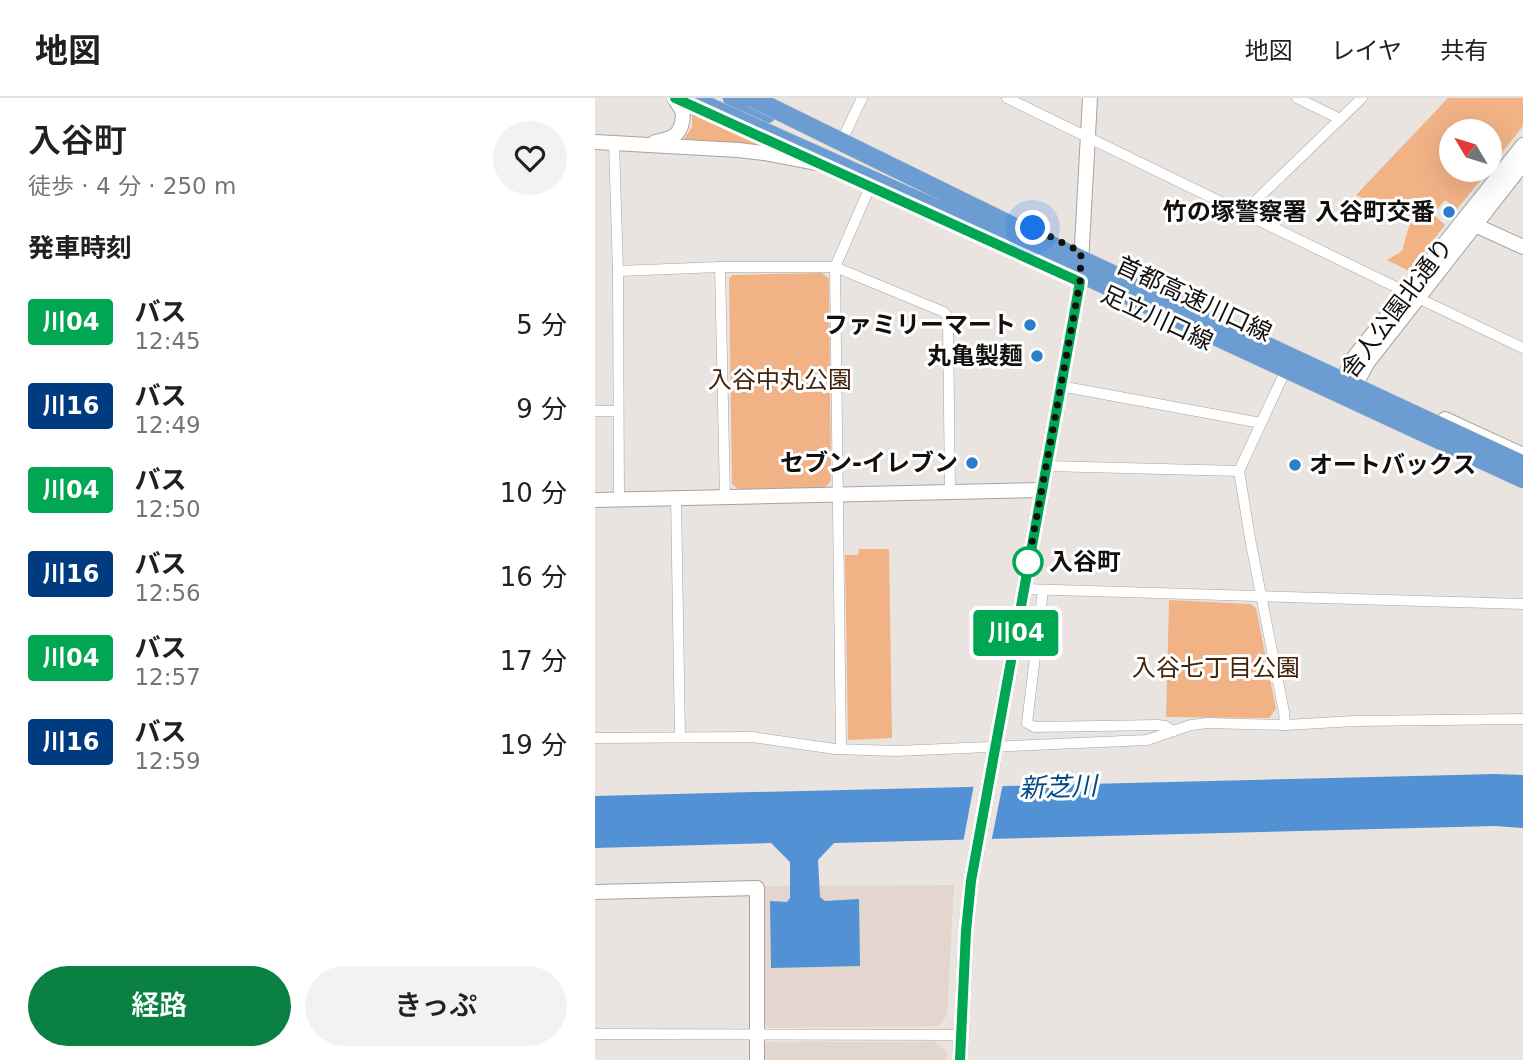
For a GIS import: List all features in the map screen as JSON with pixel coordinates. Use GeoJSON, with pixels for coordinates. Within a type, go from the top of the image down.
{"type":"FeatureCollection","features":[{"type":"Feature","properties":{"kind":"highway","name":"首都高速川口線"},"geometry":{"type":"LineString","coordinates":[[690,98],[1077,272],[1523,479]]}},
{"type":"Feature","properties":{"kind":"highway"},"geometry":{"type":"LineString","coordinates":[[709,98],[864,165],[957,191]]}},
{"type":"Feature","properties":{"kind":"highway"},"geometry":{"type":"LineString","coordinates":[[732,98],[864,165],[946,221]]}},
{"type":"Feature","properties":{"kind":"highway","name":"首都高速川口線"},"geometry":{"type":"LineString","coordinates":[[752,98],[1076,257],[1523,465]]}},
{"type":"Feature","properties":{"kind":"main road"},"geometry":{"type":"LineString","coordinates":[[639,144],[677,134],[683,122],[683,112],[675,98]]}},
{"type":"Feature","properties":{"kind":"main road","name":"足立川口線"},"geometry":{"type":"LineString","coordinates":[[675,98],[1080,282],[1523,489]]}},
{"type":"Feature","properties":{"kind":"main road","name":"足立川口線"},"geometry":{"type":"LineString","coordinates":[[764,98],[1081,252],[1523,455]]}},
{"type":"Feature","properties":{"kind":"main road"},"geometry":{"type":"LineString","coordinates":[[960,1060],[966,931],[974,866],[1080,282],[1090,98]]}},
{"type":"Feature","properties":{"kind":"main road"},"geometry":{"type":"LineString","coordinates":[[595,142],[738,150],[816,163]]}},
{"type":"Feature","properties":{"kind":"main road","name":"舎人公園北通り"},"geometry":{"type":"LineString","coordinates":[[1339,403],[1352,394],[1352,376],[1367,362],[1412,295],[1470,221],[1523,145]]}},
{"type":"Feature","properties":{"kind":"main road","name":"舎人公園北通り"},"geometry":{"type":"LineString","coordinates":[[1470,221],[1523,164]]}},
{"type":"Feature","properties":{"kind":"main road"},"geometry":{"type":"LineString","coordinates":[[1470,221],[1523,247]]}},
{"type":"Feature","properties":{"kind":"main road"},"geometry":{"type":"LineString","coordinates":[[595,500],[1041,490]]}},
{"type":"Feature","properties":{"kind":"main road"},"geometry":{"type":"LineString","coordinates":[[595,892],[757,888],[757,1060]]}},
{"type":"Feature","properties":{"kind":"street"},"geometry":{"type":"LineString","coordinates":[[844,136],[862,98]]}},
{"type":"Feature","properties":{"kind":"street"},"geometry":{"type":"LineString","coordinates":[[1007,98],[1523,348]]}},
{"type":"Feature","properties":{"kind":"street"},"geometry":{"type":"LineString","coordinates":[[1297,98],[1339,119]]}},
{"type":"Feature","properties":{"kind":"street"},"geometry":{"type":"LineString","coordinates":[[1246,213],[1249,207],[1362,98]]}},
{"type":"Feature","properties":{"kind":"street"},"geometry":{"type":"LineString","coordinates":[[614,143],[618,271],[619,500]]}},
{"type":"Feature","properties":{"kind":"street"},"geometry":{"type":"LineString","coordinates":[[841,749],[835,267],[870,187]]}},
{"type":"Feature","properties":{"kind":"street"},"geometry":{"type":"LineString","coordinates":[[618,271],[720,267],[835,267],[944,312],[947,316],[950,492]]}},
{"type":"Feature","properties":{"kind":"street"},"geometry":{"type":"LineString","coordinates":[[720,267],[725,497]]}},
{"type":"Feature","properties":{"kind":"street"},"geometry":{"type":"LineString","coordinates":[[1283,376],[1239,471],[1285,712],[1285,725]]}},
{"type":"Feature","properties":{"kind":"street"},"geometry":{"type":"LineString","coordinates":[[1060,386],[1261,423]]}},
{"type":"Feature","properties":{"kind":"street"},"geometry":{"type":"LineString","coordinates":[[595,411],[618,411]]}},
{"type":"Feature","properties":{"kind":"street"},"geometry":{"type":"LineString","coordinates":[[1046,467],[1239,471]]}},
{"type":"Feature","properties":{"kind":"street"},"geometry":{"type":"LineString","coordinates":[[676,498],[680,737]]}},
{"type":"Feature","properties":{"kind":"street"},"geometry":{"type":"LineString","coordinates":[[1024,589],[1523,604]]}},
{"type":"Feature","properties":{"kind":"street"},"geometry":{"type":"LineString","coordinates":[[1043,590],[1027,723],[1035,727],[1159,725],[1173,732]]}},
{"type":"Feature","properties":{"kind":"street"},"geometry":{"type":"LineString","coordinates":[[595,738],[752,737],[841,749],[994,753],[1147,740],[1191,725],[1208,723],[1285,725],[1523,719]]}},
{"type":"Feature","properties":{"kind":"street"},"geometry":{"type":"LineString","coordinates":[[595,1034],[961,1035]]}},
{"type":"Feature","properties":{"kind":"shaded area"},"geometry":{"type":"Polygon","coordinates":[[[954,885],[947,1015],[938,1026],[768,1028],[764,1023],[763,886],[954,885]]]}},
{"type":"Feature","properties":{"kind":"shaded area"},"geometry":{"type":"Polygon","coordinates":[[[768,1042],[935,1042],[947,1053],[947,1060],[763,1060],[763,1048],[768,1042]]]}},
{"type":"Feature","properties":{"kind":"green space"},"geometry":{"type":"Polygon","coordinates":[[[1448,98],[1523,98],[1523,126],[1502,153],[1502,119],[1439,119],[1439,182],[1479,182],[1457,209],[1445,200],[1433,214],[1445,225],[1409,271],[1387,260],[1402,251],[1411,220],[1356,195],[1448,98]]]}},
{"type":"Feature","properties":{"kind":"green space"},"geometry":{"type":"Polygon","coordinates":[[[694,113],[768,147],[683,141],[692,127],[694,113]]]}},
{"type":"Feature","properties":{"kind":"green space","name":"入谷中丸公園"},"geometry":{"type":"Polygon","coordinates":[[[822,273],[829,279],[831,481],[824,488],[738,489],[732,484],[729,278],[733,275],[822,273]]]}},
{"type":"Feature","properties":{"kind":"green space"},"geometry":{"type":"Polygon","coordinates":[[[859,549],[889,549],[892,738],[848,740],[845,555],[858,555],[859,549]]]}},
{"type":"Feature","properties":{"kind":"green space","name":"入谷七丁目公園"},"geometry":{"type":"Polygon","coordinates":[[[1169,600],[1250,604],[1256,608],[1276,709],[1269,718],[1166,717],[1169,600]]]}},
{"type":"Feature","properties":{"kind":"water","name":"新芝川"},"geometry":{"type":"Polygon","coordinates":[[[1523,775],[1523,828],[1495,826],[834,843],[818,860],[820,897],[825,901],[859,899],[860,966],[771,968],[770,901],[787,902],[790,898],[790,862],[771,843],[595,848],[595,796],[1523,775]]]}},
{"type":"Feature","properties":{"kind":"pier"},"geometry":{"type":"Polygon","coordinates":[[[1003,783],[991,843],[963,843],[974,784],[1003,783]]]}},
{"type":"Feature","properties":{"kind":"bus line","name":"川04"},"geometry":{"type":"LineString","coordinates":[[675,98],[1080,282],[971,881],[960,1060]]}},
{"type":"Feature","properties":{"kind":"place","name":"竹の塚警察署 入谷町交番"},"geometry":{"type":"Point","coordinates":[1449,212]}},
{"type":"Feature","properties":{"kind":"place","name":"ファミリーマート"},"geometry":{"type":"Point","coordinates":[1030,325]}},
{"type":"Feature","properties":{"kind":"place","name":"丸亀製麺"},"geometry":{"type":"Point","coordinates":[1037,356]}},
{"type":"Feature","properties":{"kind":"place","name":"セブン-イレブン"},"geometry":{"type":"Point","coordinates":[972,463]}},
{"type":"Feature","properties":{"kind":"place","name":"オートバックス"},"geometry":{"type":"Point","coordinates":[1295,465]}},
{"type":"Feature","properties":{"kind":"place","name":"入谷町"},"geometry":{"type":"Point","coordinates":[1028,562]}},
{"type":"Feature","properties":{"kind":"route"},"geometry":{"type":"LineString","coordinates":[[1028,562],[1080,282],[1081,252],[1033,228]]}}]}
